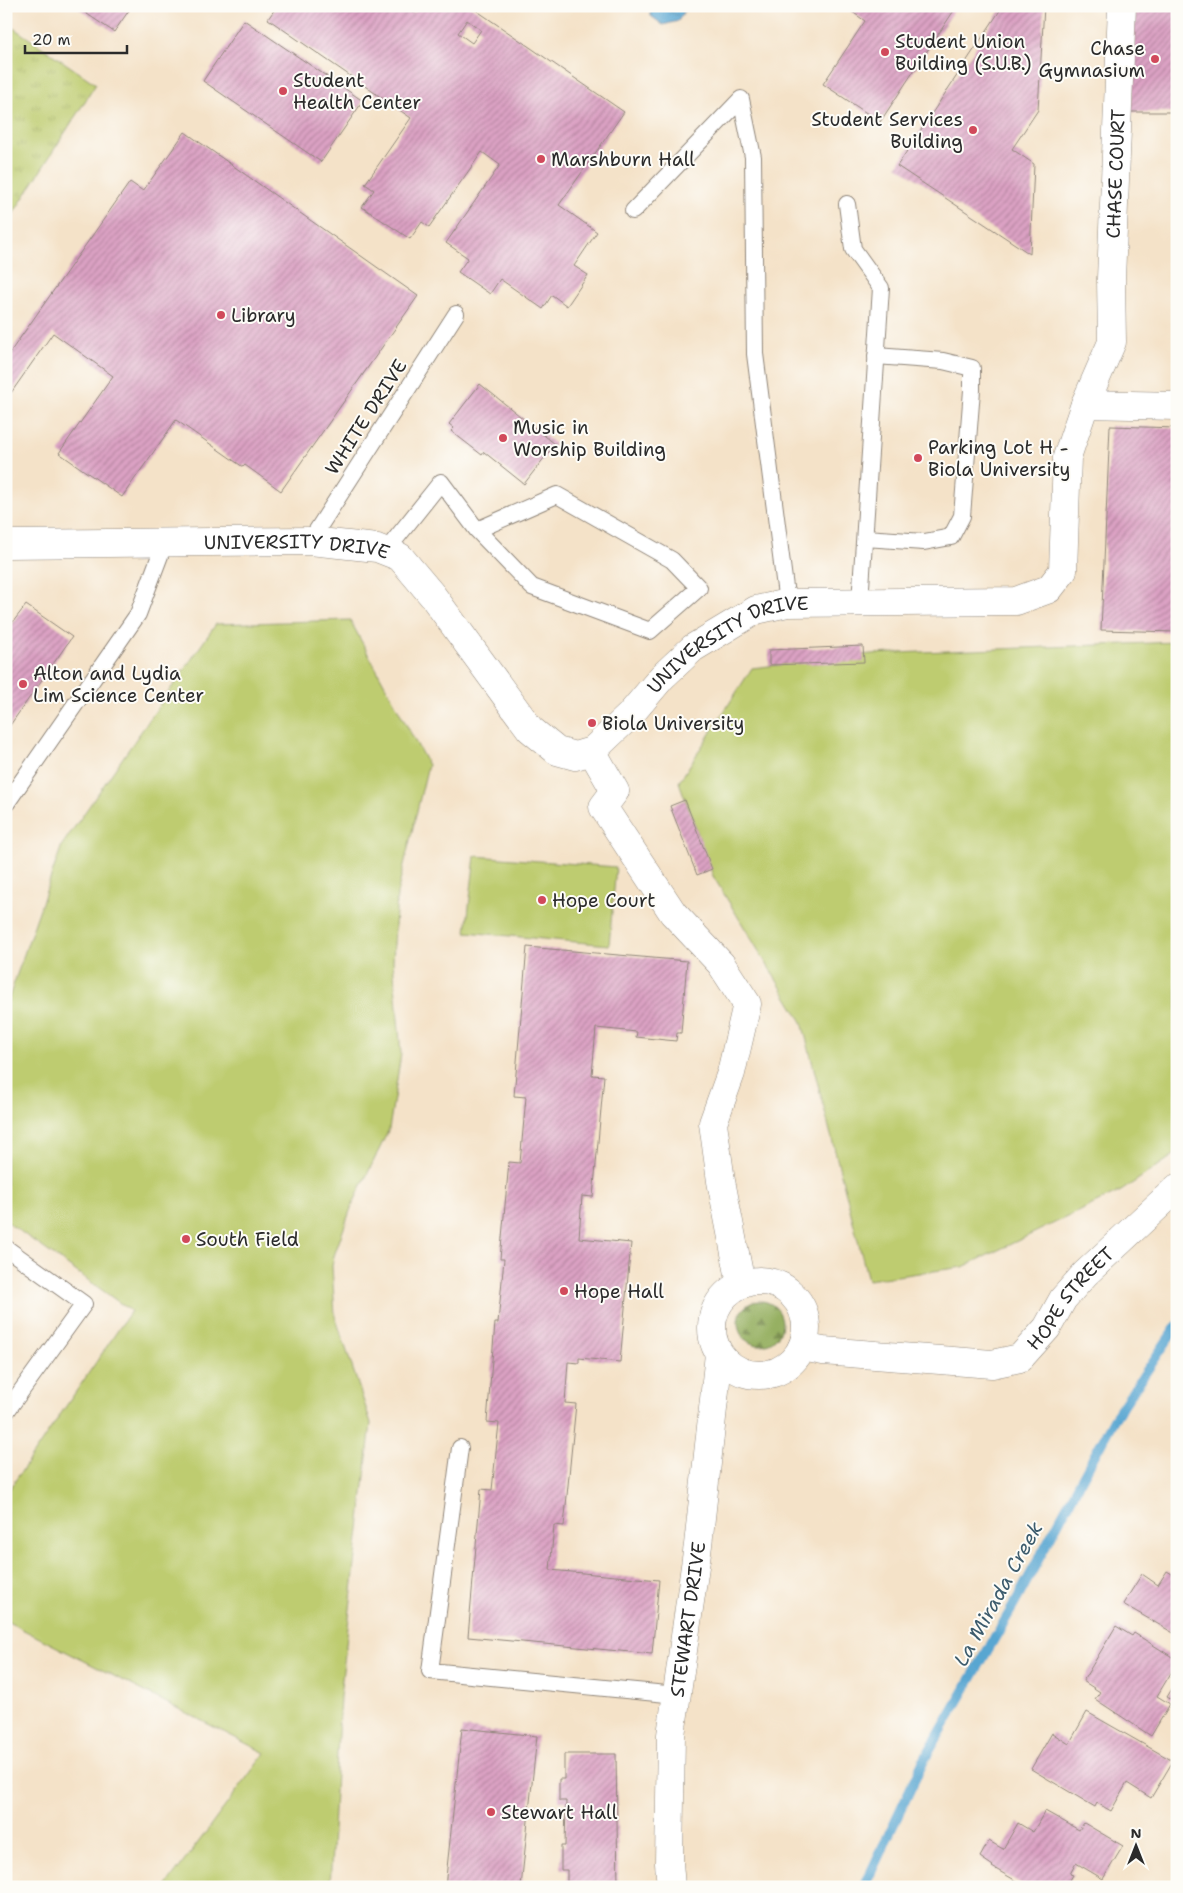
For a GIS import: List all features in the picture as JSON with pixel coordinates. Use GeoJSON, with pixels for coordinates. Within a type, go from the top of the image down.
{"type":"FeatureCollection","features":[{"type":"Feature","properties":{"kind":"street","name":"CHASE COURT"},"geometry":{"type":"LineString","coordinates":[[1112,342],[1111,279],[1122,6]]}},
{"type":"Feature","properties":{"kind":"street","name":"UNIVERSITY DRIVE"},"geometry":{"type":"LineString","coordinates":[[6,544],[310,541],[377,548],[386,551],[400,557],[432,595],[530,728],[557,751],[575,756],[592,751],[629,716],[662,677],[693,648],[756,610],[787,603],[1016,601],[1049,589],[1063,571],[1067,456],[1085,404],[1112,342]]}},
{"type":"Feature","properties":{"kind":"street"},"geometry":{"type":"LineString","coordinates":[[1085,404],[1177,406]]}},
{"type":"Feature","properties":{"kind":"street"},"geometry":{"type":"LineString","coordinates":[[592,751],[614,791],[603,807],[673,913],[721,964],[747,1004],[731,1072],[714,1123],[721,1181],[741,1284]]}},
{"type":"Feature","properties":{"kind":"street","name":"HOPE STREET"},"geometry":{"type":"LineString","coordinates":[[813,1349],[992,1364],[1020,1358],[1047,1328],[1063,1299],[1085,1274],[1177,1188]]}},
{"type":"Feature","properties":{"kind":"street"},"geometry":{"type":"LineString","coordinates":[[757,1281],[773,1283],[787,1290],[798,1301],[805,1316],[806,1332],[813,1349],[779,1371],[762,1375],[745,1374],[730,1366],[719,1354],[712,1338],[712,1321],[717,1305],[727,1293],[741,1284],[757,1281]]}},
{"type":"Feature","properties":{"kind":"street","name":"STEWART DRIVE"},"geometry":{"type":"LineString","coordinates":[[671,1887],[671,1735],[698,1545],[719,1354]]}},
{"type":"Feature","properties":{"kind":"lane"},"geometry":{"type":"LineString","coordinates":[[632,211],[741,99],[753,157],[755,354],[787,603]]}},
{"type":"Feature","properties":{"kind":"lane"},"geometry":{"type":"LineString","coordinates":[[846,204],[853,249],[881,288],[866,538],[860,602]]}},
{"type":"Feature","properties":{"kind":"lane","name":"WHITE DRIVE"},"geometry":{"type":"LineString","coordinates":[[310,541],[456,314]]}},
{"type":"Feature","properties":{"kind":"lane"},"geometry":{"type":"LineString","coordinates":[[866,538],[924,542],[951,537],[962,516],[972,390],[972,368],[943,361],[876,356]]}},
{"type":"Feature","properties":{"kind":"lane"},"geometry":{"type":"LineString","coordinates":[[386,551],[441,482],[477,530],[532,587],[650,631],[699,588],[672,560],[557,495],[477,530]]}},
{"type":"Feature","properties":{"kind":"lane"},"geometry":{"type":"LineString","coordinates":[[6,804],[138,614],[165,542]]}},
{"type":"Feature","properties":{"kind":"lane"},"geometry":{"type":"LineString","coordinates":[[6,1248],[84,1304],[6,1412]]}},
{"type":"Feature","properties":{"kind":"lane"},"geometry":{"type":"LineString","coordinates":[[460,1448],[430,1671],[677,1695]]}},
{"type":"Feature","properties":{"kind":"green space"},"geometry":{"type":"Polygon","coordinates":[[[6,23],[96,84],[6,225],[6,23]]]}},
{"type":"Feature","properties":{"kind":"green space","name":"South Field"},"geometry":{"type":"Polygon","coordinates":[[[350,620],[428,765],[397,894],[393,961],[401,1054],[389,1129],[351,1208],[332,1266],[335,1316],[371,1423],[340,1697],[330,1887],[165,1887],[265,1753],[6,1621],[6,1494],[131,1311],[6,1221],[6,1006],[62,845],[216,624],[350,620]]]}},
{"type":"Feature","properties":{"kind":"green space"},"geometry":{"type":"Polygon","coordinates":[[[1177,642],[1177,1153],[1121,1191],[963,1267],[868,1280],[802,1022],[713,876],[679,782],[752,668],[871,654],[1177,642]]]}},
{"type":"Feature","properties":{"kind":"green space","name":"Hope Court"},"geometry":{"type":"Polygon","coordinates":[[[475,856],[616,867],[609,945],[466,932],[475,856]]]}},
{"type":"Feature","properties":{"kind":"green space"},"geometry":{"type":"Polygon","coordinates":[[[756,1301],[764,1301],[776,1307],[782,1323],[776,1339],[764,1345],[756,1345],[744,1339],[738,1327],[738,1319],[744,1307],[756,1301]]]}},
{"type":"Feature","properties":{"kind":"water"},"geometry":{"type":"Polygon","coordinates":[[[649,6],[684,6],[685,10],[678,21],[663,25],[651,16],[649,6]]]}},
{"type":"Feature","properties":{"kind":"building"},"geometry":{"type":"Polygon","coordinates":[[[75,6],[132,6],[114,32],[75,6]]]}},
{"type":"Feature","properties":{"kind":"building","name":"Marshburn Hall"},"geometry":{"type":"Polygon","coordinates":[[[277,6],[404,6],[414,13],[419,6],[470,6],[624,112],[559,205],[597,232],[574,266],[588,275],[567,306],[552,295],[543,309],[500,279],[490,294],[458,272],[468,258],[446,243],[500,165],[482,152],[429,227],[422,222],[410,239],[362,207],[374,190],[365,184],[411,118],[268,19],[277,6]],[[467,20],[458,33],[472,43],[481,30],[467,20]]]}},
{"type":"Feature","properties":{"kind":"building","name":"Student Union Building (S.U.B.)"},"geometry":{"type":"Polygon","coordinates":[[[844,6],[957,6],[880,122],[823,84],[865,21],[844,6]]]}},
{"type":"Feature","properties":{"kind":"building","name":"Student Services Building"},"geometry":{"type":"Polygon","coordinates":[[[1003,6],[1044,6],[1038,110],[1012,149],[1034,164],[1030,254],[897,166],[1003,6]]]}},
{"type":"Feature","properties":{"kind":"building","name":"Chase Gymnasium"},"geometry":{"type":"Polygon","coordinates":[[[1135,6],[1177,6],[1177,112],[1131,112],[1135,6]]]}},
{"type":"Feature","properties":{"kind":"building","name":"Student Health Center"},"geometry":{"type":"Polygon","coordinates":[[[244,20],[363,101],[321,162],[203,81],[244,20]]]}},
{"type":"Feature","properties":{"kind":"building","name":"Library"},"geometry":{"type":"Polygon","coordinates":[[[185,132],[418,296],[281,491],[176,420],[122,497],[59,453],[113,376],[53,333],[6,400],[6,358],[130,182],[143,191],[185,132]]]}},
{"type":"Feature","properties":{"kind":"building","name":"Music in Worship Building"},"geometry":{"type":"Polygon","coordinates":[[[480,384],[555,444],[524,484],[484,452],[482,455],[451,431],[454,428],[449,424],[480,384]]]}},
{"type":"Feature","properties":{"kind":"building"},"geometry":{"type":"Polygon","coordinates":[[[1110,426],[1177,428],[1177,632],[1101,630],[1110,426]]]}},
{"type":"Feature","properties":{"kind":"building","name":"Alton and Lydia Lim Science Center"},"geometry":{"type":"Polygon","coordinates":[[[26,605],[72,637],[6,731],[6,626],[9,627],[26,605]]]}},
{"type":"Feature","properties":{"kind":"building"},"geometry":{"type":"Polygon","coordinates":[[[863,646],[864,662],[769,665],[769,650],[863,646]]]}},
{"type":"Feature","properties":{"kind":"building"},"geometry":{"type":"Polygon","coordinates":[[[685,800],[712,869],[697,875],[670,806],[685,800]]]}},
{"type":"Feature","properties":{"kind":"building","name":"Hope Hall"},"geometry":{"type":"Polygon","coordinates":[[[527,947],[687,961],[681,1033],[677,1033],[676,1041],[636,1037],[637,1032],[596,1028],[592,1075],[604,1076],[593,1197],[582,1196],[579,1238],[631,1243],[620,1362],[579,1358],[579,1363],[568,1362],[565,1403],[576,1404],[564,1526],[554,1525],[550,1570],[659,1580],[652,1654],[468,1637],[481,1489],[492,1490],[499,1423],[487,1422],[495,1323],[498,1323],[504,1259],[500,1259],[509,1162],[520,1163],[526,1097],[514,1096],[527,947]]]}},
{"type":"Feature","properties":{"kind":"building"},"geometry":{"type":"Polygon","coordinates":[[[1167,1571],[1177,1577],[1177,1635],[1123,1604],[1142,1574],[1158,1585],[1167,1571]]]}},
{"type":"Feature","properties":{"kind":"building"},"geometry":{"type":"Polygon","coordinates":[[[1116,1626],[1132,1636],[1134,1633],[1177,1660],[1157,1696],[1170,1704],[1151,1736],[1095,1699],[1100,1692],[1083,1681],[1116,1626]]]}},
{"type":"Feature","properties":{"kind":"building"},"geometry":{"type":"Polygon","coordinates":[[[1177,1681],[1177,1703],[1167,1697],[1177,1681]]]}},
{"type":"Feature","properties":{"kind":"building"},"geometry":{"type":"Polygon","coordinates":[[[1087,1712],[1173,1761],[1151,1798],[1127,1783],[1111,1811],[1097,1803],[1095,1807],[1031,1769],[1052,1733],[1069,1744],[1087,1712]]]}},
{"type":"Feature","properties":{"kind":"building","name":"Stewart Hall"},"geometry":{"type":"Polygon","coordinates":[[[462,1728],[537,1736],[521,1887],[445,1887],[462,1728]]]}},
{"type":"Feature","properties":{"kind":"building","name":"Stewart Hall"},"geometry":{"type":"Polygon","coordinates":[[[564,1754],[616,1754],[618,1887],[567,1887],[567,1870],[561,1870],[561,1846],[565,1846],[566,1801],[559,1801],[559,1779],[564,1779],[564,1754]]]}},
{"type":"Feature","properties":{"kind":"building"},"geometry":{"type":"Polygon","coordinates":[[[1045,1811],[1079,1830],[1084,1823],[1123,1846],[1103,1879],[1076,1863],[1070,1874],[1073,1875],[1066,1887],[1027,1887],[992,1867],[980,1857],[989,1841],[1003,1849],[1018,1823],[1033,1832],[1045,1811]]]}},
{"type":"Feature","properties":{"kind":"waterway","name":"La Mirada Creek"},"geometry":{"type":"LineString","coordinates":[[864,1887],[924,1760],[1015,1603],[1114,1419],[1177,1326]]}},
{"type":"Feature","properties":{"kind":"place","name":"Student Union Building (S.U.B.)"},"geometry":{"type":"Point","coordinates":[885,52]}},
{"type":"Feature","properties":{"kind":"place","name":"Chase Gymnasium"},"geometry":{"type":"Point","coordinates":[1155,59]}},
{"type":"Feature","properties":{"kind":"place","name":"Student Health Center"},"geometry":{"type":"Point","coordinates":[283,91]}},
{"type":"Feature","properties":{"kind":"place","name":"Student Services Building"},"geometry":{"type":"Point","coordinates":[973,130]}},
{"type":"Feature","properties":{"kind":"place","name":"Marshburn Hall"},"geometry":{"type":"Point","coordinates":[541,159]}},
{"type":"Feature","properties":{"kind":"place","name":"Library"},"geometry":{"type":"Point","coordinates":[221,315]}},
{"type":"Feature","properties":{"kind":"place","name":"Music in Worship Building"},"geometry":{"type":"Point","coordinates":[503,438]}},
{"type":"Feature","properties":{"kind":"place","name":"Parking Lot H - Biola University"},"geometry":{"type":"Point","coordinates":[918,458]}},
{"type":"Feature","properties":{"kind":"place","name":"Alton and Lydia Lim Science Center"},"geometry":{"type":"Point","coordinates":[23,684]}},
{"type":"Feature","properties":{"kind":"place","name":"Biola University"},"geometry":{"type":"Point","coordinates":[592,723]}},
{"type":"Feature","properties":{"kind":"place","name":"Hope Court"},"geometry":{"type":"Point","coordinates":[542,900]}},
{"type":"Feature","properties":{"kind":"place","name":"South Field"},"geometry":{"type":"Point","coordinates":[186,1239]}},
{"type":"Feature","properties":{"kind":"place","name":"Hope Hall"},"geometry":{"type":"Point","coordinates":[564,1291]}},
{"type":"Feature","properties":{"kind":"place","name":"Stewart Hall"},"geometry":{"type":"Point","coordinates":[491,1812]}}]}
